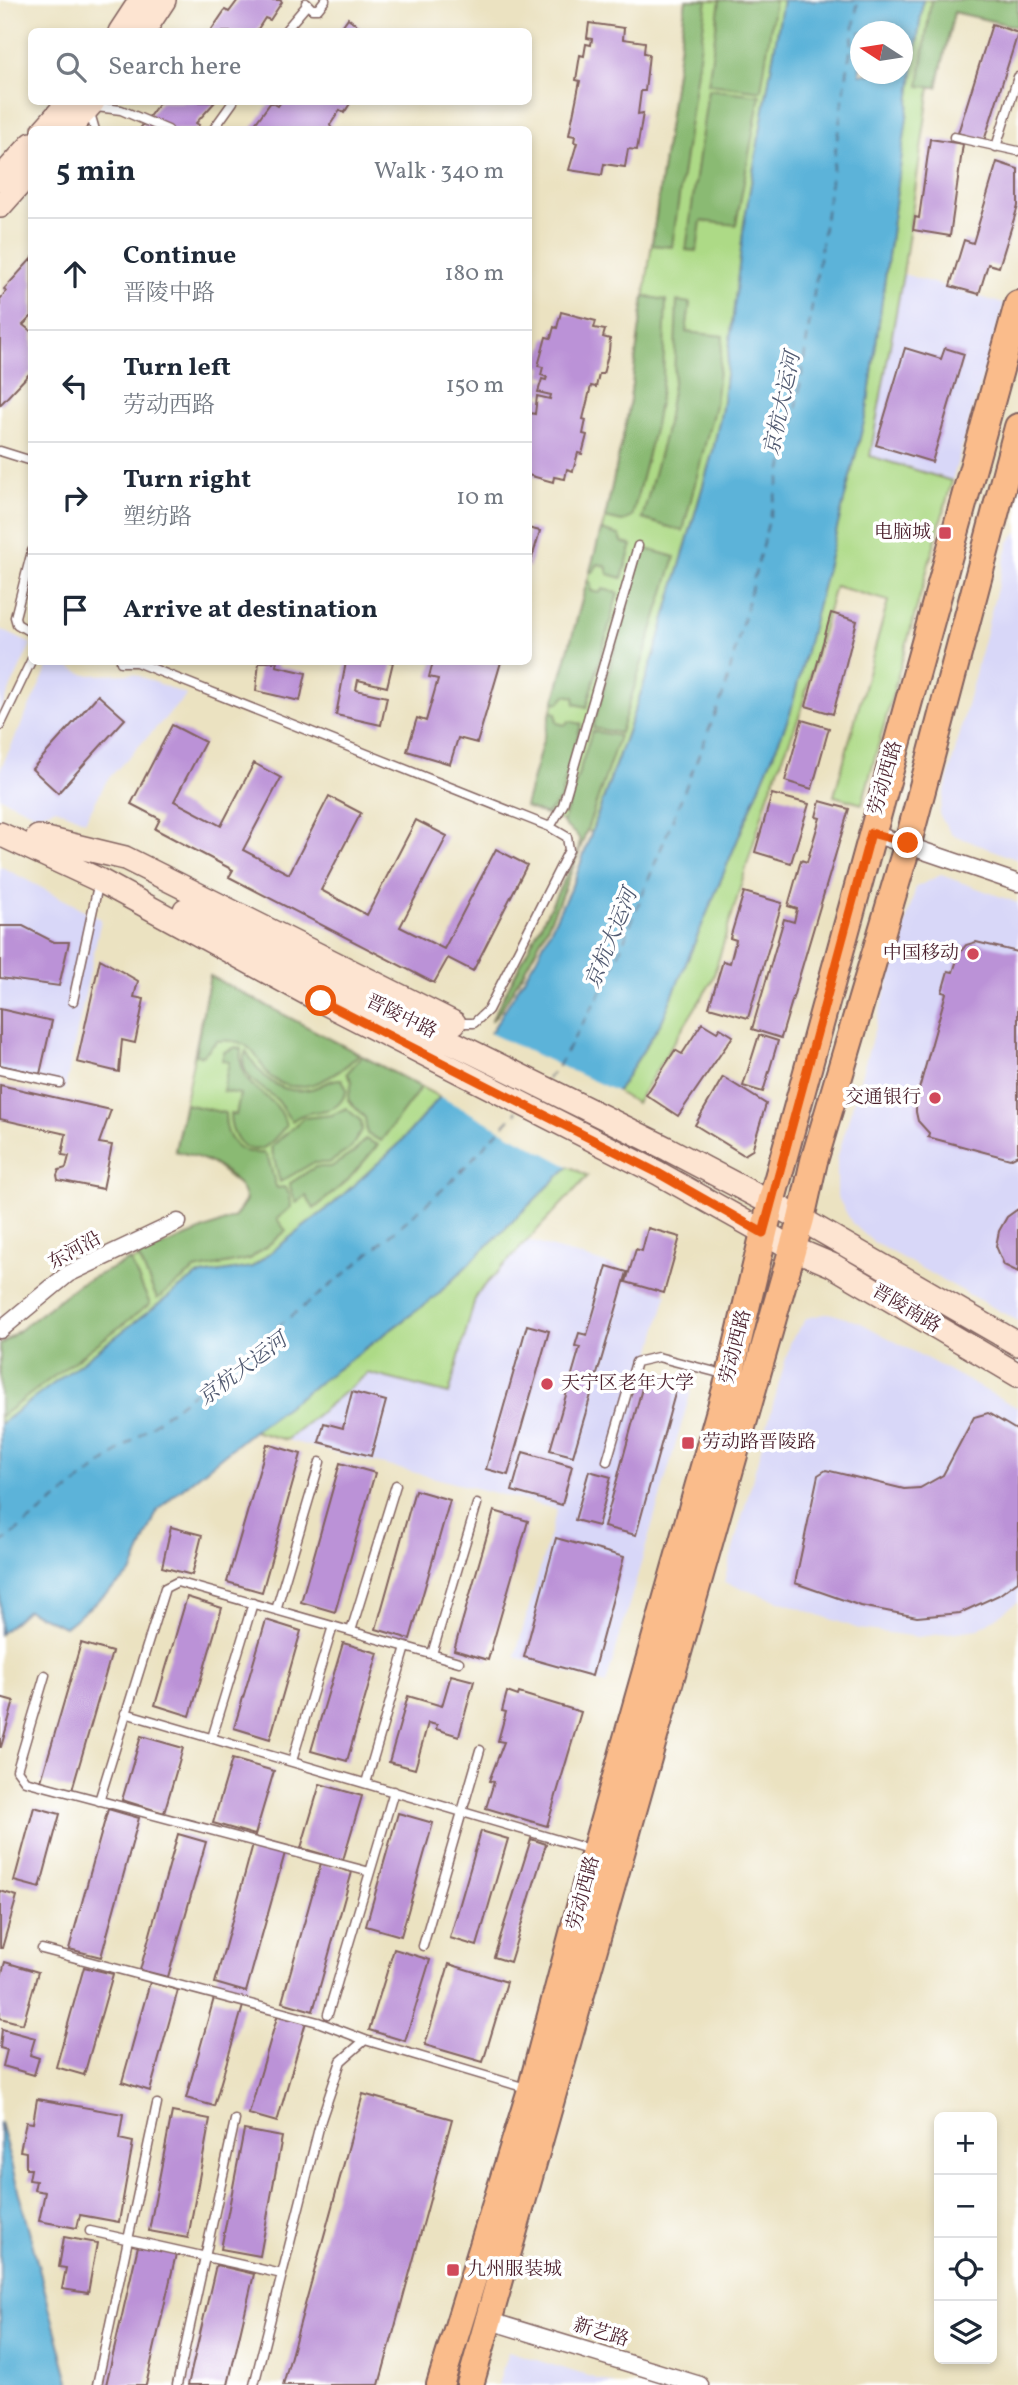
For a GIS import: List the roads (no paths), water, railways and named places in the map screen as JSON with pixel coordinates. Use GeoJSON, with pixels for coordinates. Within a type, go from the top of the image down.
{"type":"FeatureCollection","features":[{"type":"Feature","properties":{"kind":"main road"},"geometry":{"type":"LineString","coordinates":[[123,28],[141,0]]}},
{"type":"Feature","properties":{"kind":"main road"},"geometry":{"type":"LineString","coordinates":[[146,28],[164,0]]}},
{"type":"Feature","properties":{"kind":"main road"},"geometry":{"type":"LineString","coordinates":[[50,126],[80,105]]}},
{"type":"Feature","properties":{"kind":"main road"},"geometry":{"type":"LineString","coordinates":[[70,126],[82,105]]}},
{"type":"Feature","properties":{"kind":"main road"},"geometry":{"type":"LineString","coordinates":[[0,179],[28,148]]}},
{"type":"Feature","properties":{"kind":"main road"},"geometry":{"type":"LineString","coordinates":[[0,206],[28,174]]}},
{"type":"Feature","properties":{"kind":"main road","name":"劳动西路"},"geometry":{"type":"LineString","coordinates":[[440,2385],[531,2090],[595,1851],[730,1375],[771,1203],[1018,304]]}},
{"type":"Feature","properties":{"kind":"main road","name":"劳动西路"},"geometry":{"type":"LineString","coordinates":[[470,2385],[801,1219],[814,1161],[1011,482],[1018,427]]}},
{"type":"Feature","properties":{"kind":"main road","name":"晋陵中路"},"geometry":{"type":"LineString","coordinates":[[0,818],[450,1031],[801,1219]]}},
{"type":"Feature","properties":{"kind":"main road","name":"晋陵中路"},"geometry":{"type":"LineString","coordinates":[[0,834],[99,880],[432,1058],[658,1173],[792,1248]]}},
{"type":"Feature","properties":{"kind":"main road","name":"晋陵南路"},"geometry":{"type":"LineString","coordinates":[[801,1219],[1018,1344]]}},
{"type":"Feature","properties":{"kind":"main road","name":"晋陵南路"},"geometry":{"type":"LineString","coordinates":[[792,1248],[832,1265],[1018,1375]]}},
{"type":"Feature","properties":{"kind":"street"},"geometry":{"type":"LineString","coordinates":[[871,833],[908,843],[1018,883]]}},
{"type":"Feature","properties":{"kind":"street","name":"东河沿"},"geometry":{"type":"LineString","coordinates":[[0,1330],[68,1274],[178,1222]]}},
{"type":"Feature","properties":{"kind":"street","name":"新艺路"},"geometry":{"type":"LineString","coordinates":[[490,2321],[700,2385]]}},
{"type":"Feature","properties":{"kind":"lane"},"geometry":{"type":"LineString","coordinates":[[287,28],[306,2],[318,9],[325,0]]}},
{"type":"Feature","properties":{"kind":"lane"},"geometry":{"type":"LineString","coordinates":[[996,147],[1018,77]]}},
{"type":"Feature","properties":{"kind":"lane"},"geometry":{"type":"LineString","coordinates":[[84,105],[93,126]]}},
{"type":"Feature","properties":{"kind":"lane"},"geometry":{"type":"LineString","coordinates":[[94,105],[121,110],[159,126]]}},
{"type":"Feature","properties":{"kind":"lane"},"geometry":{"type":"LineString","coordinates":[[216,126],[231,105]]}},
{"type":"Feature","properties":{"kind":"lane"},"geometry":{"type":"LineString","coordinates":[[954,138],[1018,152]]}},
{"type":"Feature","properties":{"kind":"lane"},"geometry":{"type":"LineString","coordinates":[[0,451],[28,460]]}},
{"type":"Feature","properties":{"kind":"lane"},"geometry":{"type":"LineString","coordinates":[[550,827],[563,805],[638,547]]}},
{"type":"Feature","properties":{"kind":"lane"},"geometry":{"type":"LineString","coordinates":[[28,567],[15,617],[17,624],[28,631]]}},
{"type":"Feature","properties":{"kind":"lane"},"geometry":{"type":"LineString","coordinates":[[0,726],[29,665]]}},
{"type":"Feature","properties":{"kind":"lane"},"geometry":{"type":"LineString","coordinates":[[144,665],[550,827],[567,837],[569,850],[488,1010],[474,1023],[450,1031]]}},
{"type":"Feature","properties":{"kind":"lane"},"geometry":{"type":"LineString","coordinates":[[73,1001],[99,880]]}},
{"type":"Feature","properties":{"kind":"lane"},"geometry":{"type":"LineString","coordinates":[[0,1070],[60,1083]]}},
{"type":"Feature","properties":{"kind":"lane"},"geometry":{"type":"LineString","coordinates":[[607,1461],[636,1362],[658,1357],[730,1375]]}},
{"type":"Feature","properties":{"kind":"lane"},"geometry":{"type":"LineString","coordinates":[[276,1610],[320,1462]]}},
{"type":"Feature","properties":{"kind":"lane"},"geometry":{"type":"LineString","coordinates":[[351,1632],[396,1485]]}},
{"type":"Feature","properties":{"kind":"lane"},"geometry":{"type":"LineString","coordinates":[[432,1654],[477,1504]]}},
{"type":"Feature","properties":{"kind":"lane"},"geometry":{"type":"LineString","coordinates":[[99,1801],[165,1588],[177,1582],[459,1662]]}},
{"type":"Feature","properties":{"kind":"lane"},"geometry":{"type":"LineString","coordinates":[[212,1738],[253,1603]]}},
{"type":"Feature","properties":{"kind":"lane"},"geometry":{"type":"LineString","coordinates":[[292,1761],[333,1626]]}},
{"type":"Feature","properties":{"kind":"lane"},"geometry":{"type":"LineString","coordinates":[[366,1783],[406,1647]]}},
{"type":"Feature","properties":{"kind":"lane"},"geometry":{"type":"LineString","coordinates":[[45,1675],[17,1770],[25,1781],[370,1872]]}},
{"type":"Feature","properties":{"kind":"lane"},"geometry":{"type":"LineString","coordinates":[[125,1713],[595,1851]]}},
{"type":"Feature","properties":{"kind":"lane"},"geometry":{"type":"LineString","coordinates":[[423,1946],[480,1750]]}},
{"type":"Feature","properties":{"kind":"lane"},"geometry":{"type":"LineString","coordinates":[[328,2014],[394,1791]]}},
{"type":"Feature","properties":{"kind":"lane"},"geometry":{"type":"LineString","coordinates":[[42,1949],[318,2022],[365,2040],[531,2090]]}},
{"type":"Feature","properties":{"kind":"lane"},"geometry":{"type":"LineString","coordinates":[[254,2385],[321,2120],[341,2061],[365,2040]]}},
{"type":"Feature","properties":{"kind":"lane"},"geometry":{"type":"LineString","coordinates":[[97,2385],[157,2104]]}},
{"type":"Feature","properties":{"kind":"lane"},"geometry":{"type":"LineString","coordinates":[[177,2385],[235,2120]]}},
{"type":"Feature","properties":{"kind":"lane"},"geometry":{"type":"LineString","coordinates":[[90,2231],[282,2274]]}},
{"type":"Feature","properties":{"kind":"water","name":"京杭大运河"},"geometry":{"type":"Polygon","coordinates":[[[783,0],[923,0],[913,73],[913,21],[850,21],[850,84],[912,84],[867,410],[790,714],[662,1021],[569,1166],[435,1297],[253,1431],[173,1496],[157,1511],[131,1574],[65,1627],[27,1610],[0,1634],[0,1424],[196,1276],[252,1267],[333,1204],[398,1145],[440,1097],[493,1029],[537,957],[575,879],[655,653],[713,451],[722,408],[744,224],[783,0]]]}},
{"type":"Feature","properties":{"kind":"water"},"geometry":{"type":"Polygon","coordinates":[[[0,2122],[70,2385],[0,2385],[0,2122]]]}},
{"type":"Feature","properties":{"kind":"place","name":"电脑城"},"geometry":{"type":"Point","coordinates":[945,533]}},
{"type":"Feature","properties":{"kind":"place","name":"中国移动"},"geometry":{"type":"Point","coordinates":[973,954]}},
{"type":"Feature","properties":{"kind":"place","name":"交通银行"},"geometry":{"type":"Point","coordinates":[935,1098]}},
{"type":"Feature","properties":{"kind":"place","name":"天宁区老年大学"},"geometry":{"type":"Point","coordinates":[547,1384]}},
{"type":"Feature","properties":{"kind":"place","name":"劳动路晋陵路"},"geometry":{"type":"Point","coordinates":[688,1443]}},
{"type":"Feature","properties":{"kind":"place","name":"九州服装城"},"geometry":{"type":"Point","coordinates":[453,2270]}}]}
